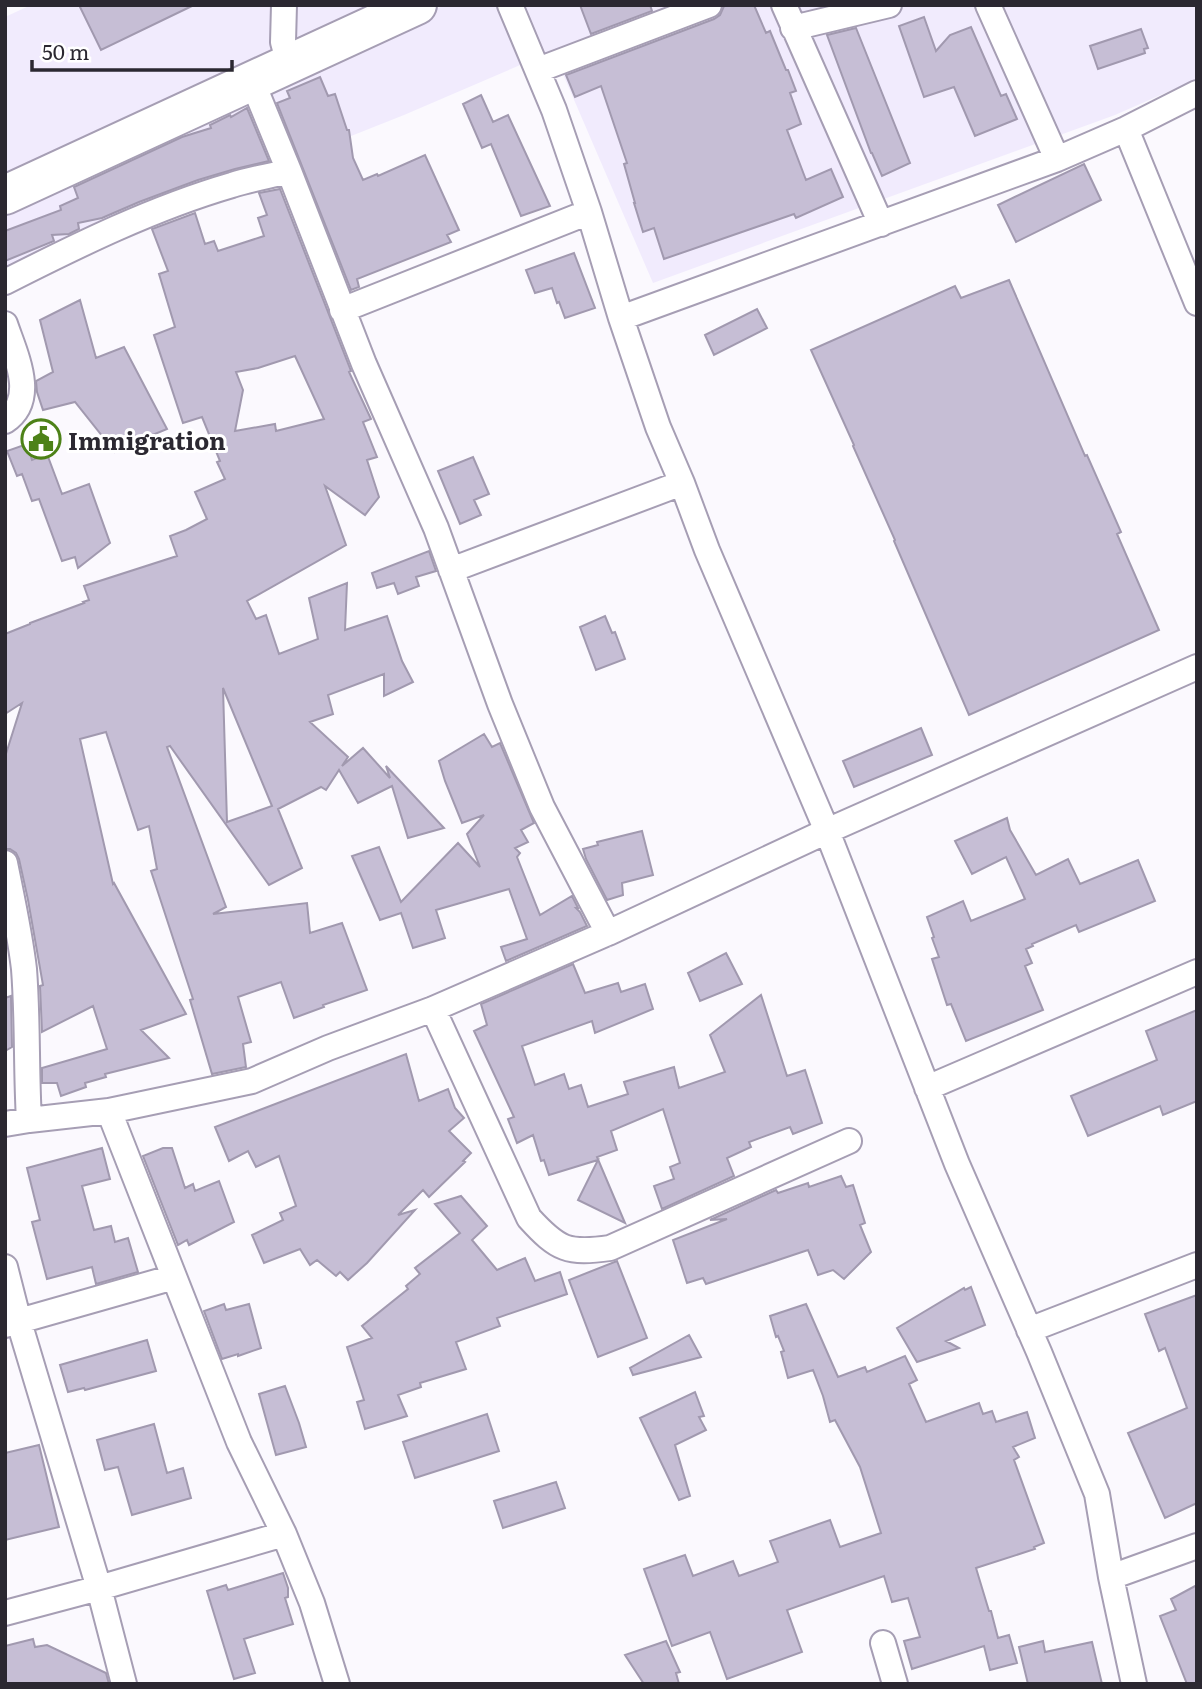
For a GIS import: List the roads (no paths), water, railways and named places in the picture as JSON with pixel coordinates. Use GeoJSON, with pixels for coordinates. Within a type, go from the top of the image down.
{"type":"FeatureCollection","features":[{"type":"Feature","properties":{"kind":"highway"},"geometry":{"type":"LineString","coordinates":[[5,195],[416,5]]}},
{"type":"Feature","properties":{"kind":"street"},"geometry":{"type":"LineString","coordinates":[[284,5],[283,42],[289,64]]}},
{"type":"Feature","properties":{"kind":"street"},"geometry":{"type":"LineString","coordinates":[[510,5],[557,120],[658,426],[707,550],[827,831],[957,1164],[1097,1494],[1111,1577],[1134,1684]]}},
{"type":"Feature","properties":{"kind":"street"},"geometry":{"type":"LineString","coordinates":[[538,70],[709,5]]}},
{"type":"Feature","properties":{"kind":"street"},"geometry":{"type":"LineString","coordinates":[[881,224],[789,17],[889,5]]}},
{"type":"Feature","properties":{"kind":"street"},"geometry":{"type":"LineString","coordinates":[[988,5],[1057,159]]}},
{"type":"Feature","properties":{"kind":"street"},"geometry":{"type":"LineString","coordinates":[[252,81],[342,310],[419,487],[500,704],[542,807],[608,933]]}},
{"type":"Feature","properties":{"kind":"street"},"geometry":{"type":"LineString","coordinates":[[621,318],[1057,159],[1126,129],[1197,93]]}},
{"type":"Feature","properties":{"kind":"street"},"geometry":{"type":"LineString","coordinates":[[1126,129],[1197,303]]}},
{"type":"Feature","properties":{"kind":"street"},"geometry":{"type":"LineString","coordinates":[[5,282],[105,233],[186,200],[289,171]]}},
{"type":"Feature","properties":{"kind":"street"},"geometry":{"type":"LineString","coordinates":[[342,310],[589,212]]}},
{"type":"Feature","properties":{"kind":"street"},"geometry":{"type":"LineString","coordinates":[[5,324],[19,365],[23,388],[21,403],[13,416],[5,421]]}},
{"type":"Feature","properties":{"kind":"street"},"geometry":{"type":"LineString","coordinates":[[451,570],[682,483]]}},
{"type":"Feature","properties":{"kind":"street"},"geometry":{"type":"LineString","coordinates":[[5,863],[23,968],[27,1024],[27,1079],[17,1122],[109,1111],[252,1080],[433,1009],[608,933],[827,831],[1197,667]]}},
{"type":"Feature","properties":{"kind":"street"},"geometry":{"type":"LineString","coordinates":[[927,1088],[1197,972]]}},
{"type":"Feature","properties":{"kind":"street"},"geometry":{"type":"LineString","coordinates":[[433,1009],[529,1218],[546,1236],[567,1250],[587,1252],[610,1248],[849,1141]]}},
{"type":"Feature","properties":{"kind":"street"},"geometry":{"type":"LineString","coordinates":[[109,1111],[239,1442],[284,1534],[312,1602],[337,1684]]}},
{"type":"Feature","properties":{"kind":"street"},"geometry":{"type":"LineString","coordinates":[[1029,1330],[1197,1265]]}},
{"type":"Feature","properties":{"kind":"street"},"geometry":{"type":"LineString","coordinates":[[5,1266],[12,1324],[99,1588],[124,1684]]}},
{"type":"Feature","properties":{"kind":"street"},"geometry":{"type":"LineString","coordinates":[[12,1324],[174,1277]]}},
{"type":"Feature","properties":{"kind":"street"},"geometry":{"type":"LineString","coordinates":[[5,1612],[99,1588],[284,1534]]}},
{"type":"Feature","properties":{"kind":"street"},"geometry":{"type":"LineString","coordinates":[[1111,1577],[1197,1546]]}},
{"type":"Feature","properties":{"kind":"street"},"geometry":{"type":"LineString","coordinates":[[883,1643],[895,1684]]}},
{"type":"Feature","properties":{"kind":"place","name":"Immigration"},"geometry":{"type":"Point","coordinates":[41,439]}}]}
